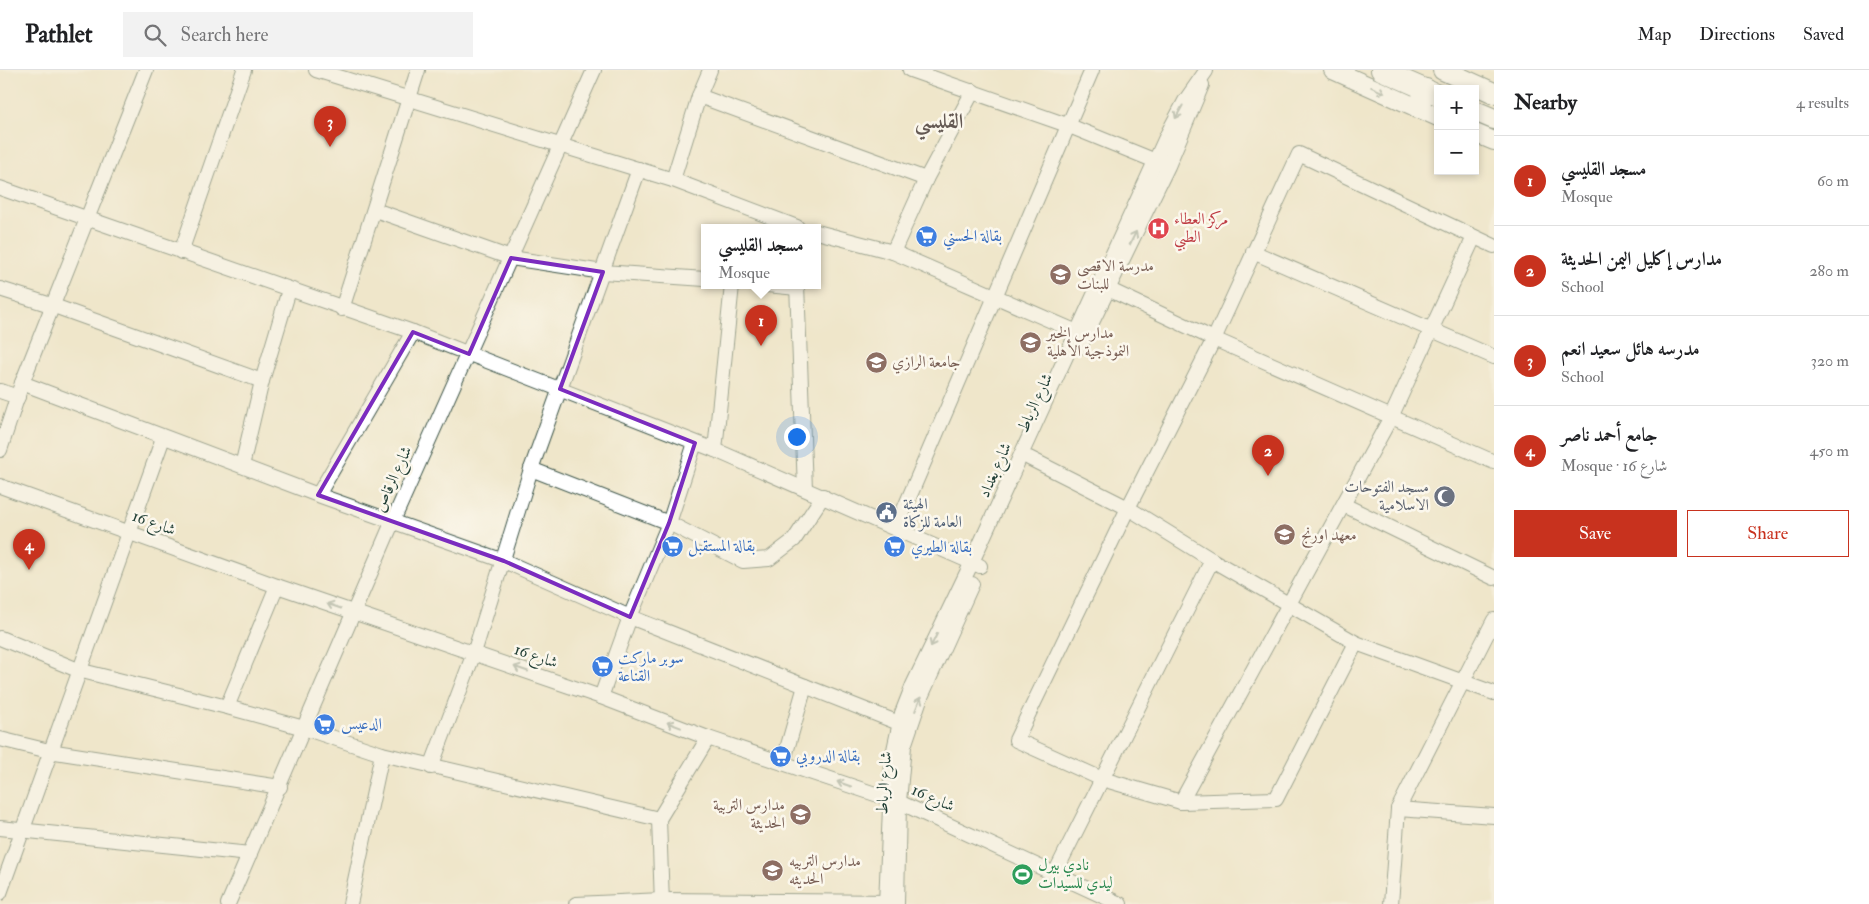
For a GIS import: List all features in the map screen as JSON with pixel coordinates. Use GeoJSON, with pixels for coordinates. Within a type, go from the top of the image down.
{"type":"FeatureCollection","features":[{"type":"Feature","properties":{"kind":"highway"},"geometry":{"type":"LineString","coordinates":[[1381,70],[1432,92],[1418,108]]}},
{"type":"Feature","properties":{"kind":"highway"},"geometry":{"type":"LineString","coordinates":[[1442,70],[1494,93]]}},
{"type":"Feature","properties":{"kind":"highway"},"geometry":{"type":"LineString","coordinates":[[1479,113],[1494,119]]}},
{"type":"Feature","properties":{"kind":"main road"},"geometry":{"type":"LineString","coordinates":[[1333,70],[1434,114]]}},
{"type":"Feature","properties":{"kind":"main road"},"geometry":{"type":"LineString","coordinates":[[1479,135],[1494,141]]}},
{"type":"Feature","properties":{"kind":"street"},"geometry":{"type":"LineString","coordinates":[[0,450],[20,390],[89,219],[146,70]]}},
{"type":"Feature","properties":{"kind":"street"},"geometry":{"type":"LineString","coordinates":[[181,252],[244,70]]}},
{"type":"Feature","properties":{"kind":"street"},"geometry":{"type":"LineString","coordinates":[[316,70],[673,180],[788,224]]}},
{"type":"Feature","properties":{"kind":"street"},"geometry":{"type":"LineString","coordinates":[[342,309],[418,70]]}},
{"type":"Feature","properties":{"kind":"street","name":"شارع الرقاص"},"geometry":{"type":"LineString","coordinates":[[228,904],[355,613],[392,523],[594,70]]}},
{"type":"Feature","properties":{"kind":"street"},"geometry":{"type":"LineString","coordinates":[[673,180],[699,96],[710,70]]}},
{"type":"Feature","properties":{"kind":"street"},"geometry":{"type":"LineString","coordinates":[[910,70],[1067,126],[1162,164]]}},
{"type":"Feature","properties":{"kind":"street"},"geometry":{"type":"LineString","coordinates":[[896,528],[1092,70]]}},
{"type":"Feature","properties":{"kind":"street","name":"شارع بغداد"},"geometry":{"type":"LineString","coordinates":[[892,903],[895,801],[892,758],[904,726],[913,685],[976,564],[1081,334],[1162,164],[1176,117],[1206,70]]}},
{"type":"Feature","properties":{"kind":"street"},"geometry":{"type":"LineString","coordinates":[[893,252],[926,179],[973,91]]}},
{"type":"Feature","properties":{"kind":"street"},"geometry":{"type":"LineString","coordinates":[[699,96],[926,179]]}},
{"type":"Feature","properties":{"kind":"street"},"geometry":{"type":"LineString","coordinates":[[1356,643],[1276,799],[1181,802],[1102,779],[1016,740],[1128,508],[1214,339],[1299,154],[1494,246]]}},
{"type":"Feature","properties":{"kind":"street","name":"شارع الرباط"},"geometry":{"type":"LineString","coordinates":[[976,564],[1029,458],[1081,334],[1108,289],[1162,164]]}},
{"type":"Feature","properties":{"kind":"street"},"geometry":{"type":"LineString","coordinates":[[430,767],[474,653],[531,469],[639,169]]}},
{"type":"Feature","properties":{"kind":"street"},"geometry":{"type":"LineString","coordinates":[[0,188],[342,309],[413,332],[715,450],[976,564]]}},
{"type":"Feature","properties":{"kind":"street"},"geometry":{"type":"LineString","coordinates":[[375,210],[511,258],[603,272],[701,279]]}},
{"type":"Feature","properties":{"kind":"street"},"geometry":{"type":"LineString","coordinates":[[821,233],[893,252],[996,295],[1081,334]]}},
{"type":"Feature","properties":{"kind":"street"},"geometry":{"type":"LineString","coordinates":[[1181,802],[1392,415],[1474,237]]}},
{"type":"Feature","properties":{"kind":"street"},"geometry":{"type":"LineString","coordinates":[[1253,252],[1432,328],[1494,357]]}},
{"type":"Feature","properties":{"kind":"street"},"geometry":{"type":"LineString","coordinates":[[0,289],[54,306],[262,381]]}},
{"type":"Feature","properties":{"kind":"street"},"geometry":{"type":"LineString","coordinates":[[715,450],[732,289]]}},
{"type":"Feature","properties":{"kind":"street"},"geometry":{"type":"LineString","coordinates":[[797,289],[805,488]]}},
{"type":"Feature","properties":{"kind":"street"},"geometry":{"type":"LineString","coordinates":[[1108,289],[1214,339],[1392,415],[1494,462]]}},
{"type":"Feature","properties":{"kind":"street"},"geometry":{"type":"LineString","coordinates":[[242,466],[262,381],[289,290]]}},
{"type":"Feature","properties":{"kind":"street"},"geometry":{"type":"LineString","coordinates":[[318,495],[413,332]]}},
{"type":"Feature","properties":{"kind":"street"},"geometry":{"type":"LineString","coordinates":[[0,392],[20,390],[163,438],[392,523],[504,561],[630,617],[904,726]]}},
{"type":"Feature","properties":{"kind":"street"},"geometry":{"type":"LineString","coordinates":[[0,893],[78,670],[163,438]]}},
{"type":"Feature","properties":{"kind":"street"},"geometry":{"type":"LineString","coordinates":[[601,697],[630,617],[669,524],[695,443]]}},
{"type":"Feature","properties":{"kind":"street"},"geometry":{"type":"LineString","coordinates":[[1029,458],[1128,508],[1212,560],[1356,643],[1494,693]]}},
{"type":"Feature","properties":{"kind":"street"},"geometry":{"type":"LineString","coordinates":[[531,469],[669,524],[743,560],[769,559],[794,540],[823,496]]}},
{"type":"Feature","properties":{"kind":"street","name":"شارع 16"},"geometry":{"type":"LineString","coordinates":[[0,486],[277,586],[601,697],[708,738],[895,801],[1120,904]]}},
{"type":"Feature","properties":{"kind":"street"},"geometry":{"type":"LineString","coordinates":[[1344,505],[1494,578]]}},
{"type":"Feature","properties":{"kind":"street"},"geometry":{"type":"LineString","coordinates":[[1055,874],[1212,560]]}},
{"type":"Feature","properties":{"kind":"street"},"geometry":{"type":"LineString","coordinates":[[228,707],[277,586]]}},
{"type":"Feature","properties":{"kind":"street"},"geometry":{"type":"LineString","coordinates":[[1391,904],[1398,809],[1494,620]]}},
{"type":"Feature","properties":{"kind":"street"},"geometry":{"type":"LineString","coordinates":[[0,638],[78,670],[228,707],[304,728],[382,754],[430,767],[659,819]]}},
{"type":"Feature","properties":{"kind":"street"},"geometry":{"type":"LineString","coordinates":[[784,763],[805,686]]}},
{"type":"Feature","properties":{"kind":"street"},"geometry":{"type":"LineString","coordinates":[[662,902],[659,819],[708,738]]}},
{"type":"Feature","properties":{"kind":"street"},"geometry":{"type":"LineString","coordinates":[[0,739],[50,751],[280,787]]}},
{"type":"Feature","properties":{"kind":"street"},"geometry":{"type":"LineString","coordinates":[[350,904],[382,754]]}},
{"type":"Feature","properties":{"kind":"street"},"geometry":{"type":"LineString","coordinates":[[1398,809],[1494,816]]}},
{"type":"Feature","properties":{"kind":"street"},"geometry":{"type":"LineString","coordinates":[[0,828],[22,832],[250,854]]}},
{"type":"Feature","properties":{"kind":"street"},"geometry":{"type":"LineString","coordinates":[[576,904],[662,902],[892,903]]}},
{"type":"Feature","properties":{"kind":"highlighted area"},"geometry":{"type":"Polygon","coordinates":[[[511,258],[603,272],[560,389],[695,443],[669,523],[630,617],[504,561],[318,495],[413,332],[469,354],[511,258]]]}},
{"type":"Feature","properties":{"kind":"place","name":"مدرسه هائل سعيد انعم"},"geometry":{"type":"Point","coordinates":[330,147]}},
{"type":"Feature","properties":{"kind":"place","name":"مركز العطاء الطبي"},"geometry":{"type":"Point","coordinates":[1158,228]}},
{"type":"Feature","properties":{"kind":"place","name":"بقالة الحسني"},"geometry":{"type":"Point","coordinates":[927,236]}},
{"type":"Feature","properties":{"kind":"place","name":"مدرسة الاقصى للبنات"},"geometry":{"type":"Point","coordinates":[1061,275]}},
{"type":"Feature","properties":{"kind":"place","name":"مدارس الخير النموذجية الأهلية"},"geometry":{"type":"Point","coordinates":[1031,342]}},
{"type":"Feature","properties":{"kind":"place","name":"مسجد القليسي"},"geometry":{"type":"Point","coordinates":[761,346]}},
{"type":"Feature","properties":{"kind":"place","name":"جامعة الرازي"},"geometry":{"type":"Point","coordinates":[876,362]}},
{"type":"Feature","properties":{"kind":"place","name":"مدارس إكليل اليمن الحديثة"},"geometry":{"type":"Point","coordinates":[1268,476]}},
{"type":"Feature","properties":{"kind":"place","name":"مسجد الفتوحات الاسلامية"},"geometry":{"type":"Point","coordinates":[1445,496]}},
{"type":"Feature","properties":{"kind":"place","name":"الهيئة العامة للزكاة"},"geometry":{"type":"Point","coordinates":[887,513]}},
{"type":"Feature","properties":{"kind":"place","name":"معهد اورنج"},"geometry":{"type":"Point","coordinates":[1285,535]}},
{"type":"Feature","properties":{"kind":"place","name":"بقالة المستقبل"},"geometry":{"type":"Point","coordinates":[672,546]}},
{"type":"Feature","properties":{"kind":"place","name":"بقالة الطيري"},"geometry":{"type":"Point","coordinates":[895,547]}},
{"type":"Feature","properties":{"kind":"place","name":"جامع أحمد ناصر"},"geometry":{"type":"Point","coordinates":[29,570]}},
{"type":"Feature","properties":{"kind":"place","name":"سوبر ماركت القناعة"},"geometry":{"type":"Point","coordinates":[602,667]}},
{"type":"Feature","properties":{"kind":"place","name":"الدعيس"},"geometry":{"type":"Point","coordinates":[325,724]}},
{"type":"Feature","properties":{"kind":"place","name":"بقالة الدروبي"},"geometry":{"type":"Point","coordinates":[780,756]}},
{"type":"Feature","properties":{"kind":"place","name":"مدارس التربية الحديثة"},"geometry":{"type":"Point","coordinates":[801,814]}},
{"type":"Feature","properties":{"kind":"place","name":"مدارس التربيه الحديثه"},"geometry":{"type":"Point","coordinates":[773,870]}},
{"type":"Feature","properties":{"kind":"place","name":"نادي بيرل ليدي للسيدات"},"geometry":{"type":"Point","coordinates":[1022,874]}},
{"type":"Feature","properties":{"kind":"district","name":"القليسي"},"geometry":{"type":"Point","coordinates":[939,121]}}]}
